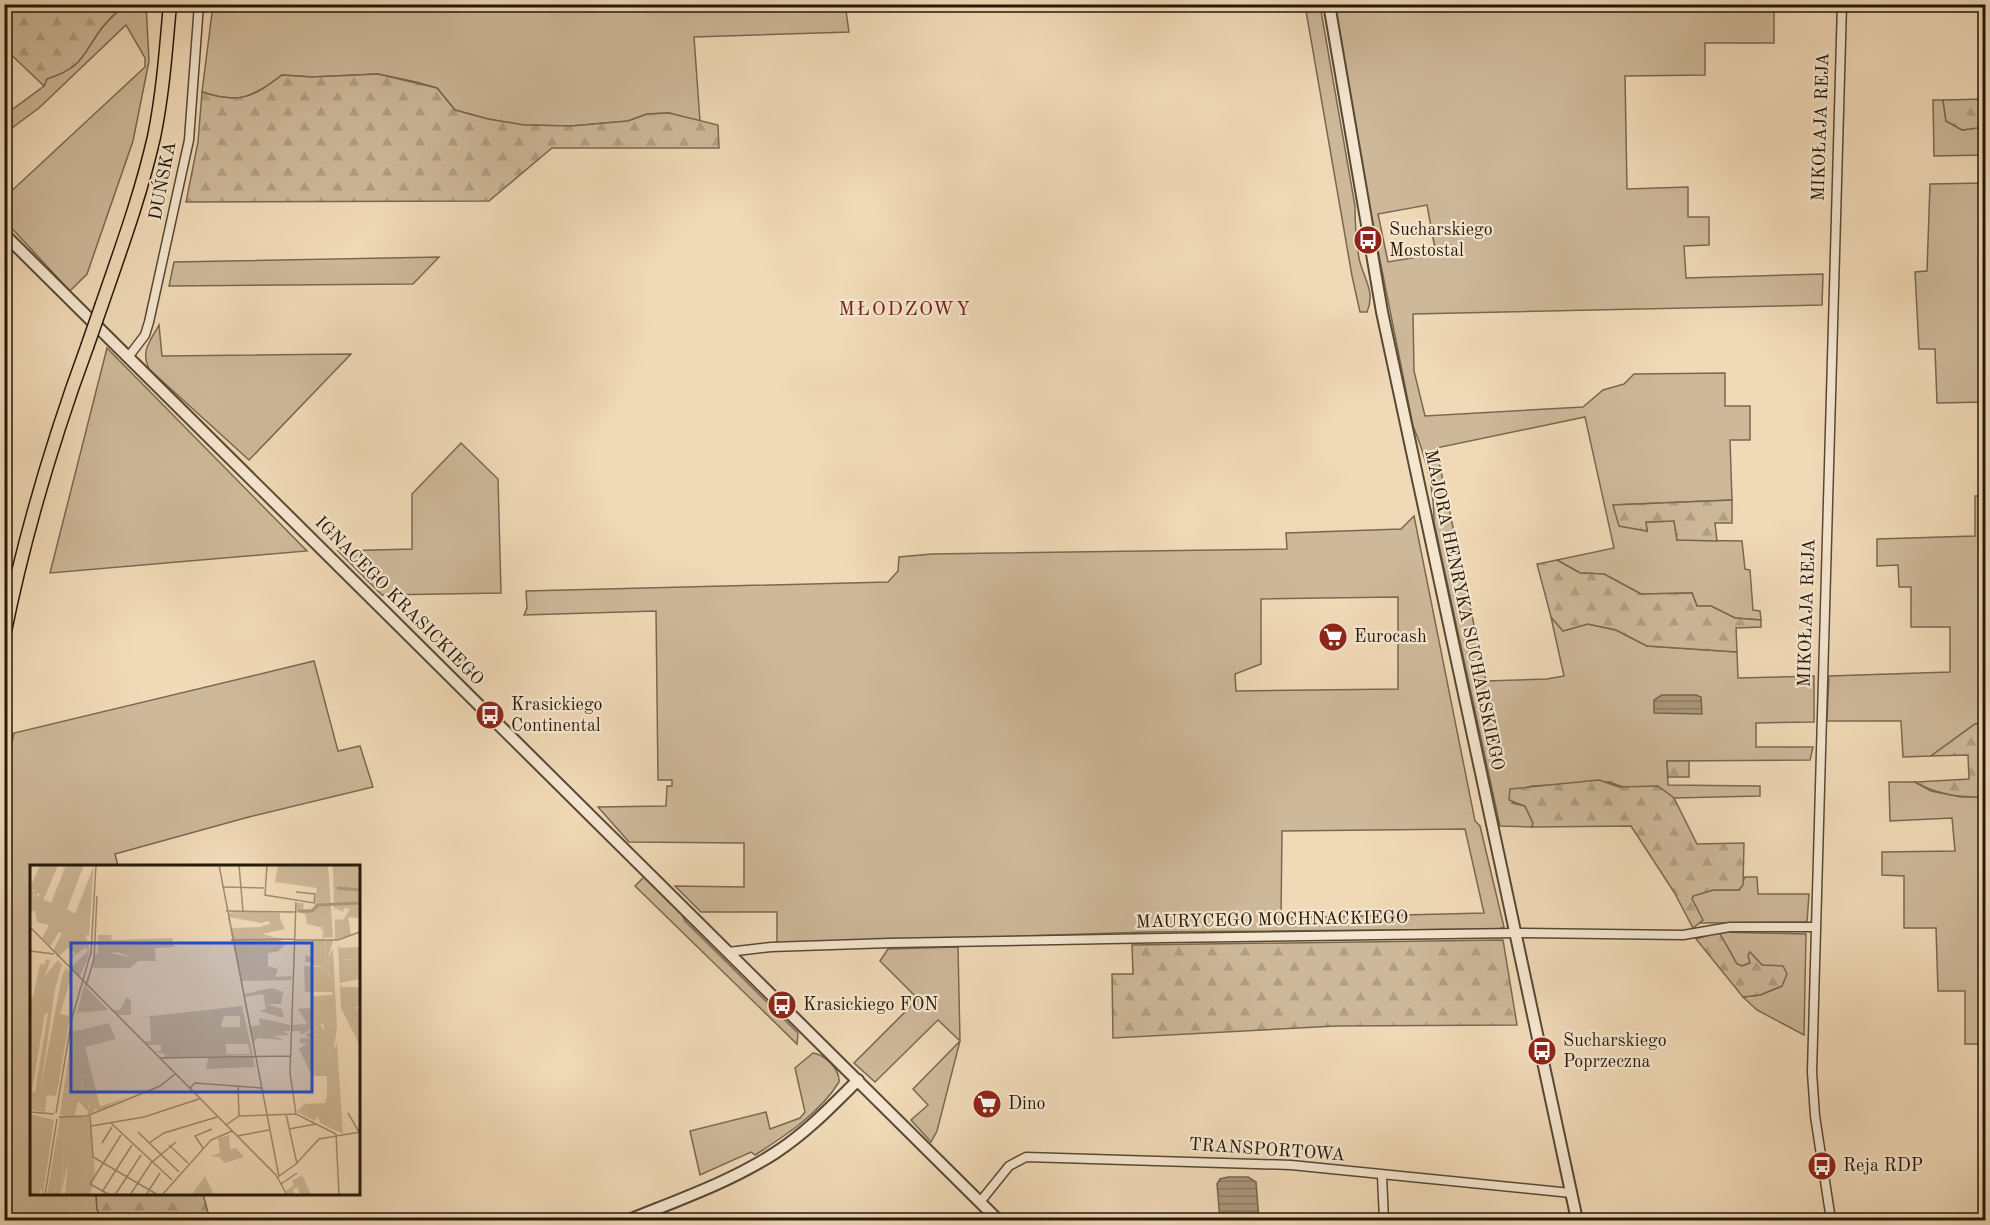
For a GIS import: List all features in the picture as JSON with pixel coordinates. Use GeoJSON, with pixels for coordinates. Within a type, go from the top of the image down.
{"type":"FeatureCollection","features":[{"type":"Feature","properties":{"kind":"main road"},"geometry":{"type":"LineString","coordinates":[[4,636],[30,518],[60,419],[129,226],[154,135],[164,73],[170,4]]}},
{"type":"Feature","properties":{"kind":"street","name":"DUŃSKA"},"geometry":{"type":"LineString","coordinates":[[129,356],[145,335],[149,322],[186,153],[199,4]]}},
{"type":"Feature","properties":{"kind":"street","name":"MAJORA HENRYKA SUCHARSKIEGO"},"geometry":{"type":"LineString","coordinates":[[1329,4],[1380,302],[1577,1221]]}},
{"type":"Feature","properties":{"kind":"street","name":"MIKOŁAJA REJA"},"geometry":{"type":"LineString","coordinates":[[1831,1221],[1813,1095],[1815,927],[1842,4]]}},
{"type":"Feature","properties":{"kind":"street","name":"IGNACEGO KRASICKIEGO"},"geometry":{"type":"LineString","coordinates":[[4,234],[998,1221]]}},
{"type":"Feature","properties":{"kind":"street","name":"MAURYCEGO MOCHNACKIEGO"},"geometry":{"type":"LineString","coordinates":[[728,952],[771,947],[890,943],[1517,933],[1683,935],[1730,927],[1815,927]]}},
{"type":"Feature","properties":{"kind":"street"},"geometry":{"type":"LineString","coordinates":[[629,1221],[734,1176],[777,1152],[824,1113],[858,1080]]}},
{"type":"Feature","properties":{"kind":"street","name":"TRANSPORTOWA"},"geometry":{"type":"LineString","coordinates":[[980,1202],[1009,1166],[1026,1157],[1291,1165],[1382,1176],[1572,1193]]}},
{"type":"Feature","properties":{"kind":"street"},"geometry":{"type":"LineString","coordinates":[[1382,1176],[1384,1221]]}},
{"type":"Feature","properties":{"kind":"green space"},"geometry":{"type":"Polygon","coordinates":[[[845,4],[849,32],[694,37],[700,121],[669,113],[647,114],[628,121],[571,126],[524,125],[455,110],[437,88],[378,74],[312,77],[282,75],[253,94],[236,98],[202,92],[213,5],[845,4]]]}},
{"type":"Feature","properties":{"kind":"green space"},"geometry":{"type":"Polygon","coordinates":[[[1737,4],[1738,9],[1774,9],[1774,43],[1705,43],[1705,75],[1625,76],[1627,189],[1688,187],[1688,217],[1709,217],[1709,245],[1684,246],[1686,278],[1823,274],[1822,305],[1413,314],[1414,371],[1425,416],[1583,407],[1603,390],[1624,384],[1634,374],[1725,373],[1725,406],[1750,406],[1750,440],[1730,440],[1732,500],[1614,505],[1647,531],[1646,522],[1674,521],[1677,540],[1742,541],[1745,569],[1750,570],[1753,610],[1760,611],[1761,620],[1735,618],[1711,606],[1697,606],[1692,593],[1641,594],[1604,574],[1580,573],[1557,560],[1614,548],[1585,417],[1436,448],[1486,681],[1547,679],[1564,676],[1551,617],[1563,631],[1588,624],[1616,630],[1647,646],[1737,652],[1738,678],[1814,676],[1814,722],[1756,723],[1756,747],[1813,747],[1810,760],[1667,761],[1668,785],[1760,786],[1760,796],[1674,798],[1659,792],[1625,787],[1610,782],[1532,786],[1526,788],[1512,803],[1525,806],[1533,823],[1532,827],[1500,826],[1434,522],[1433,497],[1428,473],[1413,426],[1371,215],[1335,5],[1737,4]],[[1427,205],[1378,214],[1388,262],[1436,254],[1427,205]]]}},
{"type":"Feature","properties":{"kind":"green space"},"geometry":{"type":"Polygon","coordinates":[[[4,5],[124,5],[101,29],[80,60],[68,70],[47,79],[44,86],[5,49],[4,5]]]}},
{"type":"Feature","properties":{"kind":"green space"},"geometry":{"type":"Polygon","coordinates":[[[124,5],[146,5],[149,61],[133,141],[87,274],[70,291],[5,221],[5,197],[145,67],[145,58],[126,25],[39,108],[5,133],[5,115],[44,86],[47,79],[75,65],[104,26],[124,5]]]}},
{"type":"Feature","properties":{"kind":"green space"},"geometry":{"type":"Polygon","coordinates":[[[1305,5],[1320,5],[1355,206],[1359,258],[1369,291],[1367,312],[1360,312],[1352,276],[1305,5]]]}},
{"type":"Feature","properties":{"kind":"green space"},"geometry":{"type":"Polygon","coordinates":[[[378,74],[437,88],[455,110],[524,125],[571,126],[628,121],[647,114],[669,113],[718,125],[719,148],[552,148],[489,201],[186,202],[198,142],[202,92],[236,98],[253,94],[282,75],[312,77],[378,74]]]}},
{"type":"Feature","properties":{"kind":"green space"},"geometry":{"type":"Polygon","coordinates":[[[1985,99],[1985,127],[1962,130],[1946,121],[1943,100],[1985,99]]]}},
{"type":"Feature","properties":{"kind":"green space"},"geometry":{"type":"Polygon","coordinates":[[[1933,100],[1943,100],[1946,121],[1962,130],[1985,127],[1985,155],[1934,156],[1933,100]]]}},
{"type":"Feature","properties":{"kind":"green space"},"geometry":{"type":"Polygon","coordinates":[[[1985,183],[1985,402],[1937,403],[1935,349],[1919,349],[1915,272],[1927,271],[1930,184],[1985,183]]]}},
{"type":"Feature","properties":{"kind":"green space"},"geometry":{"type":"Polygon","coordinates":[[[439,257],[413,284],[169,286],[174,262],[439,257]]]}},
{"type":"Feature","properties":{"kind":"green space"},"geometry":{"type":"Polygon","coordinates":[[[159,325],[162,356],[351,354],[249,460],[149,369],[146,351],[159,325]]]}},
{"type":"Feature","properties":{"kind":"green space"},"geometry":{"type":"Polygon","coordinates":[[[107,348],[307,551],[50,573],[107,348]]]}},
{"type":"Feature","properties":{"kind":"green space"},"geometry":{"type":"Polygon","coordinates":[[[461,443],[498,479],[501,593],[382,595],[338,551],[412,549],[412,494],[461,443]]]}},
{"type":"Feature","properties":{"kind":"green space"},"geometry":{"type":"Polygon","coordinates":[[[1975,496],[1985,496],[1985,722],[1975,724],[1931,756],[1903,757],[1901,721],[1827,721],[1829,676],[1950,672],[1950,627],[1911,627],[1911,587],[1899,587],[1898,565],[1877,566],[1877,539],[1975,536],[1975,496]]]}},
{"type":"Feature","properties":{"kind":"green space"},"geometry":{"type":"Polygon","coordinates":[[[1732,500],[1732,523],[1715,523],[1717,541],[1677,540],[1674,521],[1646,522],[1647,531],[1619,526],[1613,505],[1732,500]]]}},
{"type":"Feature","properties":{"kind":"green space"},"geometry":{"type":"Polygon","coordinates":[[[1414,516],[1475,821],[1480,826],[1504,927],[1499,929],[1146,932],[777,944],[777,912],[701,912],[675,886],[744,887],[744,843],[629,842],[598,807],[666,806],[667,786],[672,786],[672,780],[658,780],[656,611],[524,615],[527,608],[526,591],[888,582],[898,571],[899,557],[932,554],[1287,549],[1286,533],[1401,529],[1414,516]],[[1398,597],[1261,599],[1261,664],[1235,674],[1236,691],[1398,689],[1398,597]],[[1465,829],[1282,831],[1281,918],[1484,913],[1465,829]]]}},
{"type":"Feature","properties":{"kind":"green space"},"geometry":{"type":"Polygon","coordinates":[[[1557,560],[1580,573],[1604,574],[1641,594],[1692,593],[1697,606],[1711,606],[1735,618],[1761,620],[1761,627],[1736,628],[1737,652],[1647,646],[1616,630],[1588,624],[1563,631],[1551,617],[1537,564],[1557,560]]]}},
{"type":"Feature","properties":{"kind":"green space"},"geometry":{"type":"Polygon","coordinates":[[[314,661],[338,751],[360,746],[373,787],[245,818],[115,854],[118,865],[30,865],[30,1195],[96,1195],[97,1209],[102,1220],[33,1220],[30,1218],[5,1220],[4,773],[14,733],[314,661]]]}},
{"type":"Feature","properties":{"kind":"green space"},"geometry":{"type":"Polygon","coordinates":[[[1985,722],[1985,797],[1949,794],[1932,790],[1915,782],[1969,779],[1968,755],[1931,756],[1975,724],[1985,722]]]}},
{"type":"Feature","properties":{"kind":"green space"},"geometry":{"type":"Polygon","coordinates":[[[1667,761],[1689,761],[1689,777],[1668,777],[1667,761]]]}},
{"type":"Feature","properties":{"kind":"green space"},"geometry":{"type":"Polygon","coordinates":[[[1599,780],[1619,787],[1658,786],[1674,798],[1697,844],[1744,843],[1743,885],[1739,890],[1713,890],[1693,896],[1692,899],[1703,920],[1693,928],[1674,892],[1631,826],[1532,827],[1533,823],[1525,806],[1509,800],[1510,789],[1599,780]]]}},
{"type":"Feature","properties":{"kind":"green space"},"geometry":{"type":"Polygon","coordinates":[[[1889,782],[1915,782],[1931,791],[1961,797],[1985,797],[1985,1044],[1965,1044],[1965,991],[1938,991],[1936,928],[1904,928],[1904,876],[1882,875],[1882,852],[1955,851],[1952,818],[1890,821],[1889,782]]]}},
{"type":"Feature","properties":{"kind":"green space"},"geometry":{"type":"Polygon","coordinates":[[[645,876],[681,912],[685,921],[798,1033],[797,1044],[635,886],[645,876]]]}},
{"type":"Feature","properties":{"kind":"green space"},"geometry":{"type":"Polygon","coordinates":[[[1745,877],[1757,877],[1758,894],[1809,894],[1807,922],[1699,923],[1702,919],[1692,899],[1693,896],[1713,890],[1739,890],[1745,877]]]}},
{"type":"Feature","properties":{"kind":"green space"},"geometry":{"type":"Polygon","coordinates":[[[1719,932],[1806,934],[1804,1035],[1757,1010],[1743,997],[1760,995],[1782,986],[1777,967],[1762,965],[1757,960],[1742,966],[1737,964],[1719,932]]]}},
{"type":"Feature","properties":{"kind":"green space"},"geometry":{"type":"Polygon","coordinates":[[[1719,932],[1737,964],[1742,966],[1750,963],[1748,955],[1750,952],[1762,965],[1783,966],[1787,974],[1782,986],[1760,995],[1743,997],[1696,939],[1719,932]]]}},
{"type":"Feature","properties":{"kind":"green space"},"geometry":{"type":"Polygon","coordinates":[[[1503,940],[1517,1025],[1336,1026],[1113,1038],[1112,974],[1133,974],[1132,945],[1503,940]]]}},
{"type":"Feature","properties":{"kind":"green space"},"geometry":{"type":"Polygon","coordinates":[[[958,947],[960,1041],[938,1020],[875,1082],[854,1063],[918,999],[880,961],[888,949],[958,947]]]}},
{"type":"Feature","properties":{"kind":"green space"},"geometry":{"type":"Polygon","coordinates":[[[960,1041],[937,1131],[931,1142],[911,1120],[928,1105],[913,1089],[960,1041]]]}},
{"type":"Feature","properties":{"kind":"green space"},"geometry":{"type":"Polygon","coordinates":[[[813,1053],[831,1063],[839,1077],[839,1082],[822,1104],[790,1132],[755,1155],[751,1152],[700,1175],[690,1131],[766,1112],[770,1129],[800,1118],[805,1112],[795,1068],[813,1053]]]}},
{"type":"Feature","properties":{"kind":"green space"},"geometry":{"type":"Polygon","coordinates":[[[96,1195],[203,1195],[210,1220],[140,1218],[128,1220],[123,1217],[117,1220],[102,1220],[97,1209],[96,1195]]]}},
{"type":"Feature","properties":{"kind":"shaded area"},"geometry":{"type":"Polygon","coordinates":[[[1662,695],[1701,697],[1702,714],[1654,713],[1654,700],[1662,695]]]}},
{"type":"Feature","properties":{"kind":"shaded area"},"geometry":{"type":"Polygon","coordinates":[[[1248,1177],[1256,1182],[1259,1220],[1220,1220],[1217,1184],[1220,1179],[1248,1177]]]}},
{"type":"Feature","properties":{"kind":"place","name":"Sucharskiego Mostostal"},"geometry":{"type":"Point","coordinates":[1368,240]}},
{"type":"Feature","properties":{"kind":"place","name":"Eurocash"},"geometry":{"type":"Point","coordinates":[1333,637]}},
{"type":"Feature","properties":{"kind":"place","name":"Krasickiego Continental"},"geometry":{"type":"Point","coordinates":[490,715]}},
{"type":"Feature","properties":{"kind":"place","name":"Krasickiego FON"},"geometry":{"type":"Point","coordinates":[782,1005]}},
{"type":"Feature","properties":{"kind":"place","name":"Sucharskiego Poprzeczna"},"geometry":{"type":"Point","coordinates":[1542,1051]}},
{"type":"Feature","properties":{"kind":"place","name":"Dino"},"geometry":{"type":"Point","coordinates":[987,1104]}},
{"type":"Feature","properties":{"kind":"place","name":"Reja RDP"},"geometry":{"type":"Point","coordinates":[1822,1166]}},
{"type":"Feature","properties":{"kind":"district","name":"MŁODZOWY"},"geometry":{"type":"Point","coordinates":[905,310]}}]}
